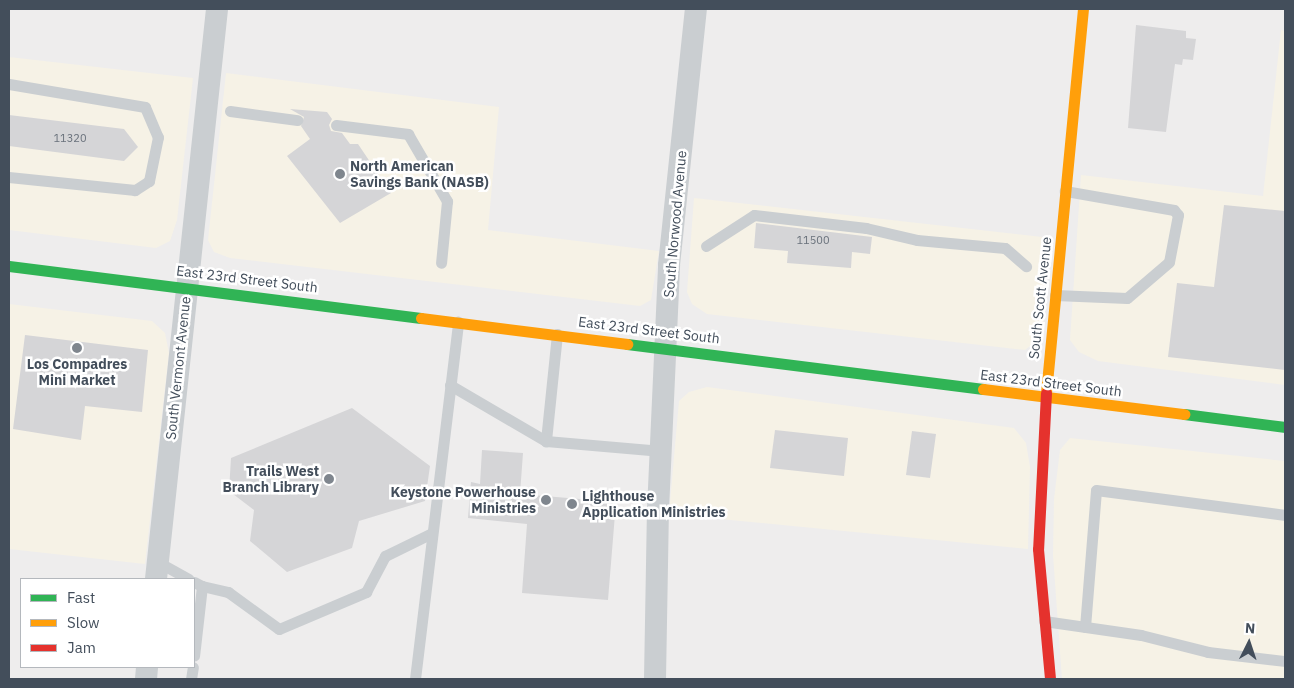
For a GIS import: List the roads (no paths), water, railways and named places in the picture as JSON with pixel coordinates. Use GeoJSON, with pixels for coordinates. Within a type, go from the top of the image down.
{"type":"FeatureCollection","features":[{"type":"Feature","properties":{"kind":"main road","name":"South Scott Avenue"},"geometry":{"type":"LineString","coordinates":[[1050,679],[1042,621],[1038,549],[1045,398],[1083,9]]}},
{"type":"Feature","properties":{"kind":"main road","name":"East 23rd Street South"},"geometry":{"type":"LineString","coordinates":[[9,266],[186,286],[1045,398],[1285,427]]}},
{"type":"Feature","properties":{"kind":"street","name":"South Vermont Avenue"},"geometry":{"type":"LineString","coordinates":[[157,571],[217,9]]}},
{"type":"Feature","properties":{"kind":"street","name":"South Norwood Avenue"},"geometry":{"type":"LineString","coordinates":[[656,679],[662,451],[668,348],[669,265],[696,9]]}},
{"type":"Feature","properties":{"kind":"lane"},"geometry":{"type":"LineString","coordinates":[[9,84],[145,107],[158,137],[148,181],[135,190],[9,177]]}},
{"type":"Feature","properties":{"kind":"lane"},"geometry":{"type":"LineString","coordinates":[[230,111],[297,120]]}},
{"type":"Feature","properties":{"kind":"lane"},"geometry":{"type":"LineString","coordinates":[[336,125],[408,134],[447,200],[441,263]]}},
{"type":"Feature","properties":{"kind":"lane"},"geometry":{"type":"LineString","coordinates":[[1055,295],[1127,298],[1169,262],[1178,215],[1174,210],[1065,190]]}},
{"type":"Feature","properties":{"kind":"lane"},"geometry":{"type":"LineString","coordinates":[[706,246],[754,215],[866,228],[917,240],[1005,248],[1026,266]]}},
{"type":"Feature","properties":{"kind":"lane"},"geometry":{"type":"LineString","coordinates":[[415,679],[458,322]]}},
{"type":"Feature","properties":{"kind":"lane"},"geometry":{"type":"LineString","coordinates":[[546,441],[556,334]]}},
{"type":"Feature","properties":{"kind":"lane"},"geometry":{"type":"LineString","coordinates":[[450,385],[546,441],[662,451]]}},
{"type":"Feature","properties":{"kind":"lane"},"geometry":{"type":"LineString","coordinates":[[1085,627],[1096,490],[1285,515]]}},
{"type":"Feature","properties":{"kind":"lane"},"geometry":{"type":"LineString","coordinates":[[195,638],[198,584],[228,592],[279,629],[366,592],[385,556],[432,533]]}},
{"type":"Feature","properties":{"kind":"lane"},"geometry":{"type":"LineString","coordinates":[[157,571],[185,578]]}},
{"type":"Feature","properties":{"kind":"lane"},"geometry":{"type":"LineString","coordinates":[[1042,621],[1141,634],[1208,652],[1285,661]]}},
{"type":"Feature","properties":{"kind":"place","name":"North American Savings Bank (NASB)"},"geometry":{"type":"Point","coordinates":[340,174]}},
{"type":"Feature","properties":{"kind":"place","name":"Los Compadres Mini Market"},"geometry":{"type":"Point","coordinates":[77,348]}},
{"type":"Feature","properties":{"kind":"place","name":"Trails West Branch Library"},"geometry":{"type":"Point","coordinates":[329,479]}},
{"type":"Feature","properties":{"kind":"place","name":"Keystone Powerhouse Ministries"},"geometry":{"type":"Point","coordinates":[546,500]}},
{"type":"Feature","properties":{"kind":"place","name":"Lighthouse Application Ministries"},"geometry":{"type":"Point","coordinates":[572,504]}}]}
